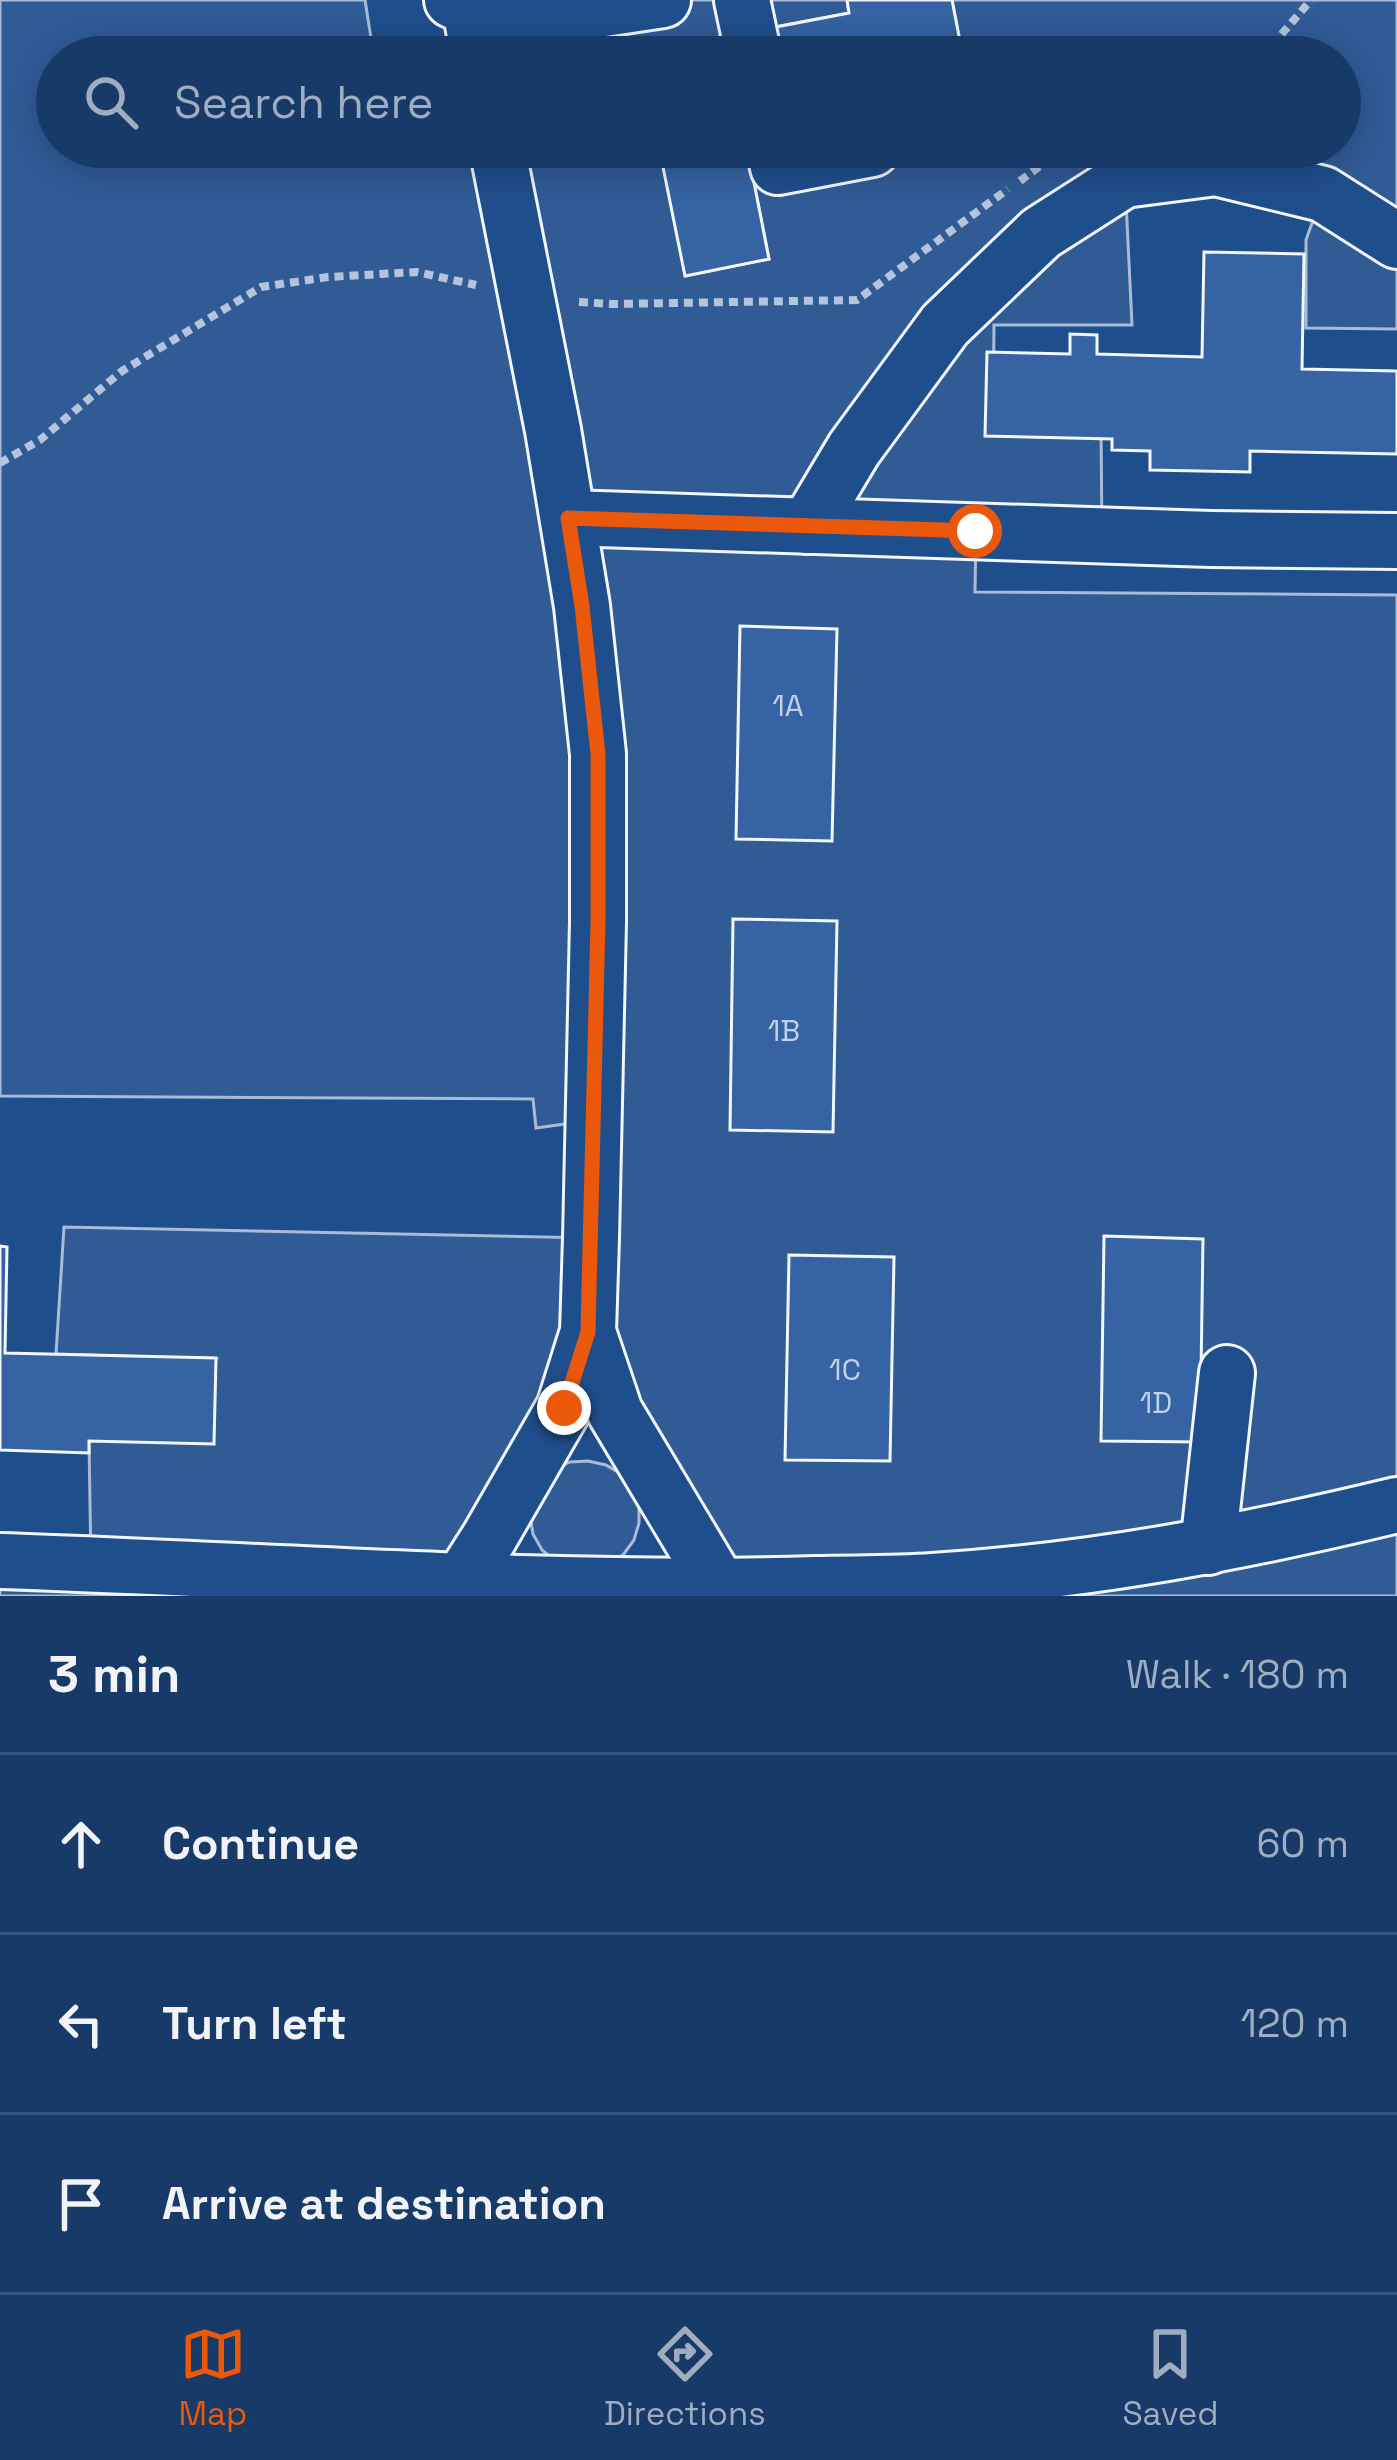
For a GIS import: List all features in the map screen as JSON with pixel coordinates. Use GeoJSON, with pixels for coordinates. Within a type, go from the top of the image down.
{"type":"FeatureCollection","features":[{"type":"Feature","properties":{"kind":"lane"},"geometry":{"type":"LineString","coordinates":[[470,16],[557,16],[663,0]]}},
{"type":"Feature","properties":{"kind":"lane"},"geometry":{"type":"LineString","coordinates":[[742,0],[750,36]]}},
{"type":"Feature","properties":{"kind":"lane"},"geometry":{"type":"LineString","coordinates":[[456,1589],[564,1408],[588,1332],[598,754],[568,518],[501,168]]}},
{"type":"Feature","properties":{"kind":"lane"},"geometry":{"type":"LineString","coordinates":[[808,526],[854,449],[946,325],[1041,233],[1124,180],[1216,168],[1323,194],[1397,241]]}},
{"type":"Feature","properties":{"kind":"lane"},"geometry":{"type":"LineString","coordinates":[[568,518],[1397,541]]}},
{"type":"Feature","properties":{"kind":"lane"},"geometry":{"type":"LineString","coordinates":[[588,1332],[615,1412],[722,1592]]}},
{"type":"Feature","properties":{"kind":"lane"},"geometry":{"type":"LineString","coordinates":[[1208,1547],[1227,1373]]}},
{"type":"Feature","properties":{"kind":"lane"},"geometry":{"type":"LineString","coordinates":[[0,1561],[456,1589],[722,1592],[932,1581],[1114,1564],[1286,1532],[1397,1505]]}},
{"type":"Feature","properties":{"kind":"path"},"geometry":{"type":"LineString","coordinates":[[1280,36],[1311,0]]}},
{"type":"Feature","properties":{"kind":"shaded area"},"geometry":{"type":"Polygon","coordinates":[[[0,0],[365,0],[371,36],[36,36],[36,168],[663,168],[686,276],[769,259],[751,168],[1361,168],[1361,36],[959,36],[952,0],[1397,0],[1397,329],[1306,328],[1306,240],[1322,195],[1125,180],[1132,325],[994,325],[993,425],[1101,426],[1102,536],[976,531],[975,592],[1397,595],[1397,1596],[846,1596],[719,1587],[588,1334],[489,1538],[354,1596],[0,1596],[0,1562],[91,1566],[89,1441],[215,1359],[56,1354],[64,1227],[591,1238],[593,1120],[536,1128],[533,1099],[0,1096],[0,0]]]}},
{"type":"Feature","properties":{"kind":"shaded area"},"geometry":{"type":"Polygon","coordinates":[[[530,0],[847,0],[849,13],[726,36],[563,36],[530,0]]]}},
{"type":"Feature","properties":{"kind":"shaded area"},"geometry":{"type":"Polygon","coordinates":[[[588,1461],[621,1474],[632,1488],[639,1505],[634,1540],[608,1564],[555,1561],[533,1534],[530,1516],[554,1469],[588,1461]]]}},
{"type":"Feature","properties":{"kind":"building"},"geometry":{"type":"Polygon","coordinates":[[[847,0],[952,0],[959,36],[761,36],[760,30],[849,13],[847,0]]]}},
{"type":"Feature","properties":{"kind":"building"},"geometry":{"type":"Polygon","coordinates":[[[663,168],[751,168],[769,259],[685,276],[663,168]]]}},
{"type":"Feature","properties":{"kind":"building"},"geometry":{"type":"Polygon","coordinates":[[[1204,252],[1304,254],[1302,369],[1397,371],[1397,454],[1250,451],[1250,472],[1150,470],[1150,451],[1112,450],[1112,439],[985,436],[987,352],[1070,354],[1070,334],[1097,335],[1097,354],[1202,357],[1204,252]]]}},
{"type":"Feature","properties":{"kind":"building"},"geometry":{"type":"Polygon","coordinates":[[[740,626],[837,629],[832,841],[736,839],[740,626]]]}},
{"type":"Feature","properties":{"kind":"building"},"geometry":{"type":"Polygon","coordinates":[[[733,919],[837,921],[833,1132],[730,1130],[733,919]]]}},
{"type":"Feature","properties":{"kind":"building"},"geometry":{"type":"Polygon","coordinates":[[[1104,1236],[1203,1239],[1200,1442],[1101,1441],[1104,1236]]]}},
{"type":"Feature","properties":{"kind":"building"},"geometry":{"type":"Polygon","coordinates":[[[0,1246],[7,1247],[5,1353],[216,1358],[214,1444],[89,1441],[89,1453],[0,1450],[0,1246]]]}},
{"type":"Feature","properties":{"kind":"building"},"geometry":{"type":"Polygon","coordinates":[[[789,1255],[894,1257],[890,1461],[785,1460],[789,1255]]]}},
{"type":"Feature","properties":{"kind":"route"},"geometry":{"type":"LineString","coordinates":[[564,1408],[588,1332],[598,922],[598,754],[568,518],[975,531]]}}]}
